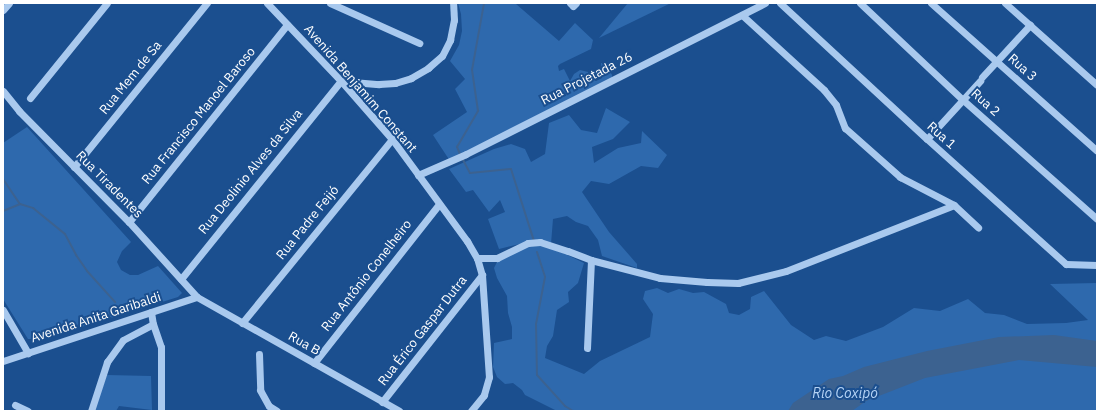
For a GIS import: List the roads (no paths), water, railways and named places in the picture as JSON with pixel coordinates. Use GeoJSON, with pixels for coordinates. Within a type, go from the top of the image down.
{"type":"FeatureCollection","features":[{"type":"Feature","properties":{"kind":"street"},"geometry":{"type":"LineString","coordinates":[[3,10],[9,3]]}},
{"type":"Feature","properties":{"kind":"street"},"geometry":{"type":"LineString","coordinates":[[30,98],[107,3]]}},
{"type":"Feature","properties":{"kind":"street","name":"Rua Mem de Sa"},"geometry":{"type":"LineString","coordinates":[[74,167],[207,3]]}},
{"type":"Feature","properties":{"kind":"street","name":"Avenida Benjamim Constant"},"geometry":{"type":"LineString","coordinates":[[267,3],[341,80],[392,139],[467,241],[477,258],[482,275]]}},
{"type":"Feature","properties":{"kind":"street"},"geometry":{"type":"LineString","coordinates":[[330,3],[419,43]]}},
{"type":"Feature","properties":{"kind":"street"},"geometry":{"type":"LineString","coordinates":[[341,80],[379,84],[395,83],[411,78],[428,68],[442,56],[450,40],[454,20],[453,3]]}},
{"type":"Feature","properties":{"kind":"street"},"geometry":{"type":"LineString","coordinates":[[570,3],[573,6],[576,3]]}},
{"type":"Feature","properties":{"kind":"street","name":"Rua Projetada 26"},"geometry":{"type":"LineString","coordinates":[[418,175],[466,154],[765,3]]}},
{"type":"Feature","properties":{"kind":"street","name":"Rua 1"},"geometry":{"type":"LineString","coordinates":[[780,3],[927,139],[1066,264],[1097,265]]}},
{"type":"Feature","properties":{"kind":"street","name":"Rua 2"},"geometry":{"type":"LineString","coordinates":[[860,3],[963,100],[1097,219]]}},
{"type":"Feature","properties":{"kind":"street","name":"Rua 3"},"geometry":{"type":"LineString","coordinates":[[931,3],[1097,151]]}},
{"type":"Feature","properties":{"kind":"street"},"geometry":{"type":"LineString","coordinates":[[1005,3],[1097,85]]}},
{"type":"Feature","properties":{"kind":"street"},"geometry":{"type":"LineString","coordinates":[[742,15],[824,90],[836,105],[845,128],[900,177],[954,205],[978,227]]}},
{"type":"Feature","properties":{"kind":"street","name":"Rua Francisco Manoel Baroso"},"geometry":{"type":"LineString","coordinates":[[129,222],[287,25]]}},
{"type":"Feature","properties":{"kind":"street"},"geometry":{"type":"LineString","coordinates":[[927,139],[1030,25]]}},
{"type":"Feature","properties":{"kind":"street","name":"Rua Deolinio Alves da Silva"},"geometry":{"type":"LineString","coordinates":[[181,279],[341,80]]}},
{"type":"Feature","properties":{"kind":"street","name":"Rua Tiradentes"},"geometry":{"type":"LineString","coordinates":[[3,91],[19,111],[129,222],[198,297]]}},
{"type":"Feature","properties":{"kind":"street","name":"Rua Padre Feijó"},"geometry":{"type":"LineString","coordinates":[[242,323],[392,139]]}},
{"type":"Feature","properties":{"kind":"street","name":"Rua Antônio Conelheiro"},"geometry":{"type":"LineString","coordinates":[[314,363],[439,204]]}},
{"type":"Feature","properties":{"kind":"street"},"geometry":{"type":"LineString","coordinates":[[477,258],[497,258],[528,243],[540,242],[591,260],[660,278],[738,283],[786,271],[954,205]]}},
{"type":"Feature","properties":{"kind":"street"},"geometry":{"type":"LineString","coordinates":[[587,348],[591,260]]}},
{"type":"Feature","properties":{"kind":"street"},"geometry":{"type":"LineString","coordinates":[[471,411],[484,395],[489,377],[482,275]]}},
{"type":"Feature","properties":{"kind":"street","name":"Rua Érico Gaspar Dutra"},"geometry":{"type":"LineString","coordinates":[[382,402],[482,275]]}},
{"type":"Feature","properties":{"kind":"street","name":"Rua B"},"geometry":{"type":"LineString","coordinates":[[198,297],[399,411]]}},
{"type":"Feature","properties":{"kind":"street","name":"Avenida Anita Garibaldi"},"geometry":{"type":"LineString","coordinates":[[3,361],[198,297]]}},
{"type":"Feature","properties":{"kind":"street"},"geometry":{"type":"LineString","coordinates":[[3,310],[28,353]]}},
{"type":"Feature","properties":{"kind":"street"},"geometry":{"type":"LineString","coordinates":[[151,312],[152,324],[161,347],[161,411]]}},
{"type":"Feature","properties":{"kind":"street"},"geometry":{"type":"LineString","coordinates":[[91,411],[107,362],[123,340],[152,324]]}},
{"type":"Feature","properties":{"kind":"street"},"geometry":{"type":"LineString","coordinates":[[259,354],[260,390],[268,406],[277,411]]}},
{"type":"Feature","properties":{"kind":"street"},"geometry":{"type":"LineString","coordinates":[[15,405],[28,411]]}},
{"type":"Feature","properties":{"kind":"water","name":"Rio Coxipó"},"geometry":{"type":"Polygon","coordinates":[[[1054,335],[1097,341],[1097,367],[1019,360],[925,378],[866,401],[852,411],[788,411],[793,403],[829,379],[843,376],[864,367],[927,351],[999,337],[1054,335]]]}},
{"type":"Feature","properties":{"kind":"waterway"},"geometry":{"type":"LineString","coordinates":[[460,154],[457,147],[478,111],[472,70],[484,3]]}},
{"type":"Feature","properties":{"kind":"waterway"},"geometry":{"type":"LineString","coordinates":[[462,158],[470,173],[511,169],[534,241]]}},
{"type":"Feature","properties":{"kind":"waterway"},"geometry":{"type":"LineString","coordinates":[[3,179],[20,204],[33,208],[65,234],[76,255],[87,271],[115,302]]}},
{"type":"Feature","properties":{"kind":"waterway"},"geometry":{"type":"LineString","coordinates":[[3,211],[20,204]]}},
{"type":"Feature","properties":{"kind":"waterway"},"geometry":{"type":"LineString","coordinates":[[537,252],[545,277],[536,324],[537,375],[565,406],[573,411]]}}]}
